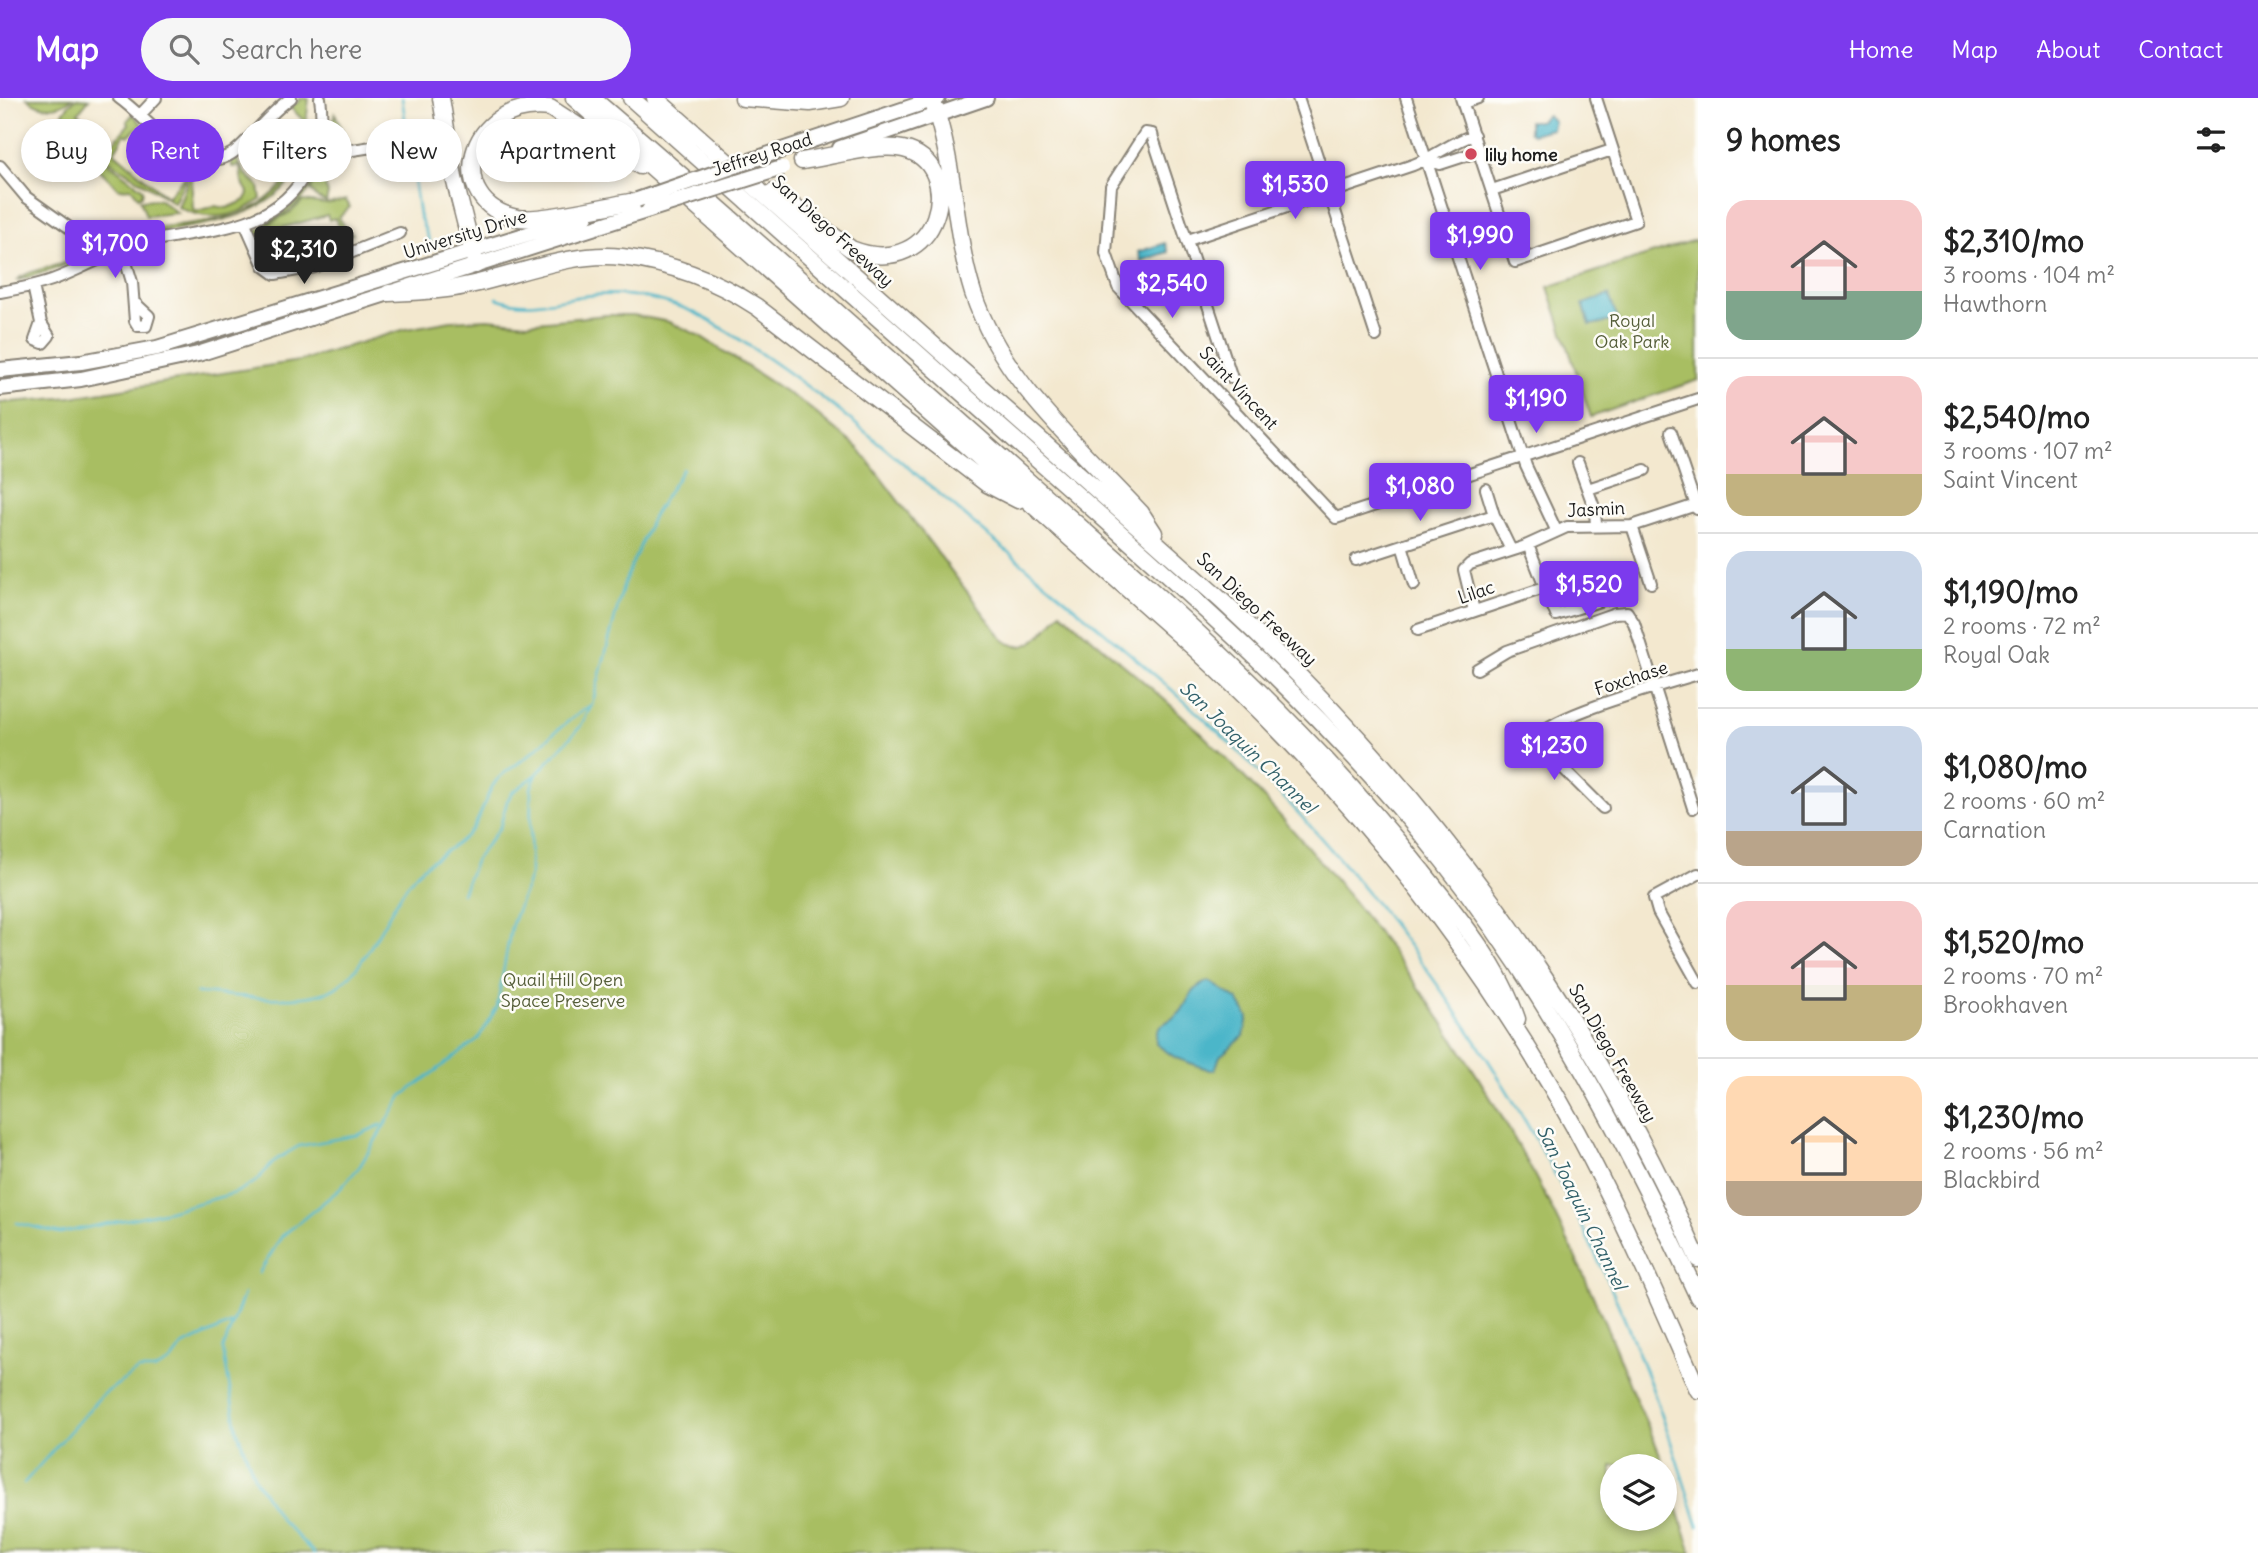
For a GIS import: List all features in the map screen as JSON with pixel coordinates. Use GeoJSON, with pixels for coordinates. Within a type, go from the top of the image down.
{"type":"FeatureCollection","features":[{"type":"Feature","properties":{"kind":"highway"},"geometry":{"type":"LineString","coordinates":[[441,98],[454,178],[473,258]]}},
{"type":"Feature","properties":{"kind":"highway"},"geometry":{"type":"LineString","coordinates":[[574,98],[1231,682],[1342,797],[1443,922],[1525,1044],[1613,1202],[1698,1390]]}},
{"type":"Feature","properties":{"kind":"highway"},"geometry":{"type":"LineString","coordinates":[[592,98],[1113,555],[1266,695],[1338,771],[1445,900],[1506,986],[1525,1044]]}},
{"type":"Feature","properties":{"kind":"highway"},"geometry":{"type":"LineString","coordinates":[[631,98],[1237,636],[1366,768],[1488,920],[1569,1043],[1642,1175],[1698,1297]]}},
{"type":"Feature","properties":{"kind":"highway","name":"San Diego Freeway"},"geometry":{"type":"LineString","coordinates":[[655,98],[1166,550],[1274,649],[1408,792],[1483,886],[1587,1043],[1649,1155],[1698,1259]]}},
{"type":"Feature","properties":{"kind":"highway"},"geometry":{"type":"LineString","coordinates":[[743,98],[810,103],[841,98]]}},
{"type":"Feature","properties":{"kind":"highway"},"geometry":{"type":"LineString","coordinates":[[936,104],[949,154],[963,256],[973,293],[995,344],[1016,375],[1051,416],[1141,513],[1166,550]]}},
{"type":"Feature","properties":{"kind":"highway"},"geometry":{"type":"LineString","coordinates":[[634,201],[523,219],[505,214],[490,204],[475,182],[472,162],[475,144],[489,122],[504,111],[519,106],[541,106],[550,108],[617,153],[666,181]]}},
{"type":"Feature","properties":{"kind":"highway"},"geometry":{"type":"LineString","coordinates":[[712,148],[851,249],[864,254],[889,256],[904,253],[926,236],[933,223],[939,200],[938,187],[930,167],[915,153],[889,148],[802,161]]}},
{"type":"Feature","properties":{"kind":"highway"},"geometry":{"type":"LineString","coordinates":[[389,293],[454,288],[559,263],[605,257],[624,257],[692,273],[719,283],[757,307],[987,484],[1042,513]]}},
{"type":"Feature","properties":{"kind":"main road","name":"Jeffrey Road"},"geometry":{"type":"LineString","coordinates":[[389,293],[473,258],[649,210],[782,168],[936,104],[986,98]]}},
{"type":"Feature","properties":{"kind":"main road","name":"University Drive"},"geometry":{"type":"LineString","coordinates":[[0,370],[81,362],[157,348],[473,258],[767,155],[936,104]]}},
{"type":"Feature","properties":{"kind":"main road"},"geometry":{"type":"LineString","coordinates":[[0,388],[80,379],[152,366],[389,293]]}},
{"type":"Feature","properties":{"kind":"street"},"geometry":{"type":"LineString","coordinates":[[119,98],[186,155],[219,160],[240,147],[265,119],[291,98]]}},
{"type":"Feature","properties":{"kind":"street"},"geometry":{"type":"LineString","coordinates":[[141,114],[156,98]]}},
{"type":"Feature","properties":{"kind":"street"},"geometry":{"type":"LineString","coordinates":[[320,98],[321,119]]}},
{"type":"Feature","properties":{"kind":"street"},"geometry":{"type":"LineString","coordinates":[[1298,98],[1376,336]]}},
{"type":"Feature","properties":{"kind":"street"},"geometry":{"type":"LineString","coordinates":[[1406,98],[1523,456],[1556,530]]}},
{"type":"Feature","properties":{"kind":"street"},"geometry":{"type":"LineString","coordinates":[[1478,98],[1462,101],[1515,262],[1636,221],[1595,98]]}},
{"type":"Feature","properties":{"kind":"street","name":"Saint Vincent"},"geometry":{"type":"LineString","coordinates":[[1232,379],[1152,134],[1145,132],[1111,186],[1106,253],[1118,287],[1336,518],[1523,456]]}},
{"type":"Feature","properties":{"kind":"street"},"geometry":{"type":"LineString","coordinates":[[1188,240],[1428,160],[1455,141],[1474,135]]}},
{"type":"Feature","properties":{"kind":"street"},"geometry":{"type":"LineString","coordinates":[[1492,190],[1612,150]]}},
{"type":"Feature","properties":{"kind":"street"},"geometry":{"type":"LineString","coordinates":[[1428,160],[1447,163],[1480,151]]}},
{"type":"Feature","properties":{"kind":"street"},"geometry":{"type":"LineString","coordinates":[[0,166],[26,197],[81,236],[94,261]]}},
{"type":"Feature","properties":{"kind":"street"},"geometry":{"type":"LineString","coordinates":[[0,292],[33,286],[122,249],[245,223],[276,206],[299,182]]}},
{"type":"Feature","properties":{"kind":"street"},"geometry":{"type":"LineString","coordinates":[[245,223],[264,266],[275,274],[315,267],[400,233]]}},
{"type":"Feature","properties":{"kind":"street"},"geometry":{"type":"LineString","coordinates":[[122,249],[136,304]]}},
{"type":"Feature","properties":{"kind":"street"},"geometry":{"type":"LineString","coordinates":[[33,286],[41,323]]}},
{"type":"Feature","properties":{"kind":"street"},"geometry":{"type":"LineString","coordinates":[[1523,456],[1698,399]]}},
{"type":"Feature","properties":{"kind":"street"},"geometry":{"type":"LineString","coordinates":[[1671,432],[1697,508]]}},
{"type":"Feature","properties":{"kind":"street"},"geometry":{"type":"LineString","coordinates":[[1578,463],[1595,510],[1596,526]]}},
{"type":"Feature","properties":{"kind":"street"},"geometry":{"type":"LineString","coordinates":[[1588,489],[1645,470]]}},
{"type":"Feature","properties":{"kind":"street"},"geometry":{"type":"LineString","coordinates":[[1486,489],[1494,515],[1511,550]]}},
{"type":"Feature","properties":{"kind":"street","name":"Jasmin"},"geometry":{"type":"LineString","coordinates":[[1474,611],[1464,570],[1470,564],[1528,545],[1556,530],[1632,526],[1697,508]]}},
{"type":"Feature","properties":{"kind":"street"},"geometry":{"type":"LineString","coordinates":[[1356,560],[1494,515]]}},
{"type":"Feature","properties":{"kind":"street"},"geometry":{"type":"LineString","coordinates":[[1632,526],[1651,583]]}},
{"type":"Feature","properties":{"kind":"street"},"geometry":{"type":"LineString","coordinates":[[1402,545],[1414,585]]}},
{"type":"Feature","properties":{"kind":"street"},"geometry":{"type":"LineString","coordinates":[[1528,545],[1556,615],[1612,597]]}},
{"type":"Feature","properties":{"kind":"street","name":"Lilac"},"geometry":{"type":"LineString","coordinates":[[1419,630],[1544,588]]}},
{"type":"Feature","properties":{"kind":"street"},"geometry":{"type":"LineString","coordinates":[[1476,669],[1507,651],[1615,613],[1627,612],[1634,622],[1693,808]]}},
{"type":"Feature","properties":{"kind":"street","name":"Foxchase"},"geometry":{"type":"LineString","coordinates":[[1602,808],[1542,747],[1539,735],[1545,727],[1698,674]]}},
{"type":"Feature","properties":{"kind":"street"},"geometry":{"type":"LineString","coordinates":[[1698,874],[1659,893],[1655,904],[1698,983]]}},
{"type":"Feature","properties":{"kind":"green space"},"geometry":{"type":"Polygon","coordinates":[[[27,98],[73,98],[62,105],[50,107],[38,105],[27,98]]]}},
{"type":"Feature","properties":{"kind":"green space"},"geometry":{"type":"Polygon","coordinates":[[[77,98],[89,99],[78,113],[84,119],[62,119],[68,106],[77,98]]]}},
{"type":"Feature","properties":{"kind":"green space"},"geometry":{"type":"Polygon","coordinates":[[[299,98],[309,99],[306,119],[302,119],[288,108],[300,101],[299,98]]]}},
{"type":"Feature","properties":{"kind":"green space"},"geometry":{"type":"Polygon","coordinates":[[[126,128],[126,135],[114,152],[126,162],[126,172],[112,162],[112,144],[126,128]]]}},
{"type":"Feature","properties":{"kind":"green space"},"geometry":{"type":"Polygon","coordinates":[[[235,156],[238,166],[232,167],[231,158],[235,156]]]}},
{"type":"Feature","properties":{"kind":"green space"},"geometry":{"type":"Polygon","coordinates":[[[112,166],[126,176],[126,182],[134,182],[143,189],[142,195],[138,197],[131,188],[119,189],[112,182],[112,166]]]}},
{"type":"Feature","properties":{"kind":"green space"},"geometry":{"type":"Polygon","coordinates":[[[142,182],[149,182],[167,197],[180,182],[184,182],[174,203],[142,182]]]}},
{"type":"Feature","properties":{"kind":"green space"},"geometry":{"type":"Polygon","coordinates":[[[187,182],[192,182],[193,209],[197,211],[215,206],[227,208],[246,200],[248,192],[242,182],[255,182],[259,186],[261,199],[231,215],[210,217],[178,207],[187,182]]]}},
{"type":"Feature","properties":{"kind":"green space"},"geometry":{"type":"Polygon","coordinates":[[[285,182],[288,182],[266,203],[248,211],[285,182]]]}},
{"type":"Feature","properties":{"kind":"green space"},"geometry":{"type":"Polygon","coordinates":[[[307,182],[313,182],[292,208],[265,223],[296,200],[307,182]]]}},
{"type":"Feature","properties":{"kind":"green space"},"geometry":{"type":"Polygon","coordinates":[[[314,182],[324,182],[328,193],[326,202],[317,198],[311,190],[314,182]]]}},
{"type":"Feature","properties":{"kind":"green space"},"geometry":{"type":"Polygon","coordinates":[[[159,199],[177,213],[146,216],[140,200],[159,199]]]}},
{"type":"Feature","properties":{"kind":"green space"},"geometry":{"type":"Polygon","coordinates":[[[346,200],[350,207],[339,217],[347,232],[352,234],[339,239],[341,232],[335,218],[329,220],[327,215],[265,233],[262,235],[273,257],[266,261],[252,233],[291,212],[303,201],[326,204],[346,200]]]}},
{"type":"Feature","properties":{"kind":"green space"},"geometry":{"type":"Polygon","coordinates":[[[234,216],[215,222],[130,238],[103,247],[114,239],[166,226],[234,216]]]}},
{"type":"Feature","properties":{"kind":"green space","name":"Royal Oak Park"},"geometry":{"type":"Polygon","coordinates":[[[1695,240],[1698,248],[1698,380],[1591,417],[1548,287],[1695,240]]]}},
{"type":"Feature","properties":{"kind":"green space"},"geometry":{"type":"Polygon","coordinates":[[[77,258],[61,267],[16,281],[28,273],[77,258]]]}},
{"type":"Feature","properties":{"kind":"green space","name":"Quail Hill Open Space Preserve"},"geometry":{"type":"Polygon","coordinates":[[[606,315],[633,315],[669,322],[700,336],[806,405],[859,449],[1003,639],[1012,645],[1028,644],[1042,634],[1061,612],[1189,721],[1275,810],[1339,884],[1398,960],[1453,1038],[1503,1119],[1549,1203],[1591,1291],[1659,1454],[1600,1454],[1600,1531],[1677,1531],[1677,1507],[1692,1553],[0,1553],[0,403],[71,397],[299,361],[406,329],[451,321],[488,319],[527,323],[606,315]]]}},
{"type":"Feature","properties":{"kind":"water"},"geometry":{"type":"Polygon","coordinates":[[[1547,115],[1554,121],[1552,129],[1532,134],[1529,132],[1529,121],[1539,121],[1547,115]]]}},
{"type":"Feature","properties":{"kind":"water"},"geometry":{"type":"Polygon","coordinates":[[[1165,243],[1168,252],[1141,261],[1138,252],[1165,243]]]}},
{"type":"Feature","properties":{"kind":"water"},"geometry":{"type":"Polygon","coordinates":[[[1609,295],[1618,320],[1590,325],[1583,304],[1609,295]]]}},
{"type":"Feature","properties":{"kind":"water"},"geometry":{"type":"Polygon","coordinates":[[[1209,981],[1238,1000],[1248,1017],[1244,1036],[1220,1056],[1215,1070],[1176,1058],[1156,1044],[1156,1036],[1161,1026],[1182,1010],[1196,989],[1209,981]]]}},
{"type":"Feature","properties":{"kind":"waterway","name":"San Joaquin Channel"},"geometry":{"type":"LineString","coordinates":[[402,98],[419,215],[432,247]]}},
{"type":"Feature","properties":{"kind":"waterway","name":"San Joaquin Channel"},"geometry":{"type":"LineString","coordinates":[[497,298],[509,302],[533,303],[595,295],[632,296],[681,307],[720,327],[792,375],[875,440],[1162,681],[1264,777],[1384,913],[1490,1062],[1537,1141],[1580,1222],[1618,1304],[1658,1405],[1698,1526]]}},
{"type":"Feature","properties":{"kind":"waterway"},"geometry":{"type":"LineString","coordinates":[[259,1273],[282,1236],[340,1189],[360,1166],[402,1096],[478,1039],[497,1007],[511,927],[530,876],[531,788],[537,774],[580,727],[592,705],[624,583],[653,516],[683,469]]}},
{"type":"Feature","properties":{"kind":"waterway"},"geometry":{"type":"LineString","coordinates":[[196,993],[294,998],[324,993],[339,985],[364,957],[407,885],[418,872],[472,829],[496,781],[591,705]]}},
{"type":"Feature","properties":{"kind":"waterway"},"geometry":{"type":"LineString","coordinates":[[462,893],[476,859],[500,827],[507,801],[513,792],[536,775]]}},
{"type":"Feature","properties":{"kind":"waterway"},"geometry":{"type":"LineString","coordinates":[[17,1223],[60,1233],[169,1211],[235,1193],[255,1182],[277,1159],[299,1146],[358,1135],[381,1125]]}},
{"type":"Feature","properties":{"kind":"waterway"},"geometry":{"type":"LineString","coordinates":[[244,1294],[223,1349],[237,1430],[255,1479],[281,1520],[314,1553]]}},
{"type":"Feature","properties":{"kind":"waterway"},"geometry":{"type":"LineString","coordinates":[[24,1483],[101,1396],[138,1370],[154,1370],[171,1361],[182,1346],[234,1322]]}},
{"type":"Feature","properties":{"kind":"place","name":"lily home"},"geometry":{"type":"Point","coordinates":[1471,154]}}]}
